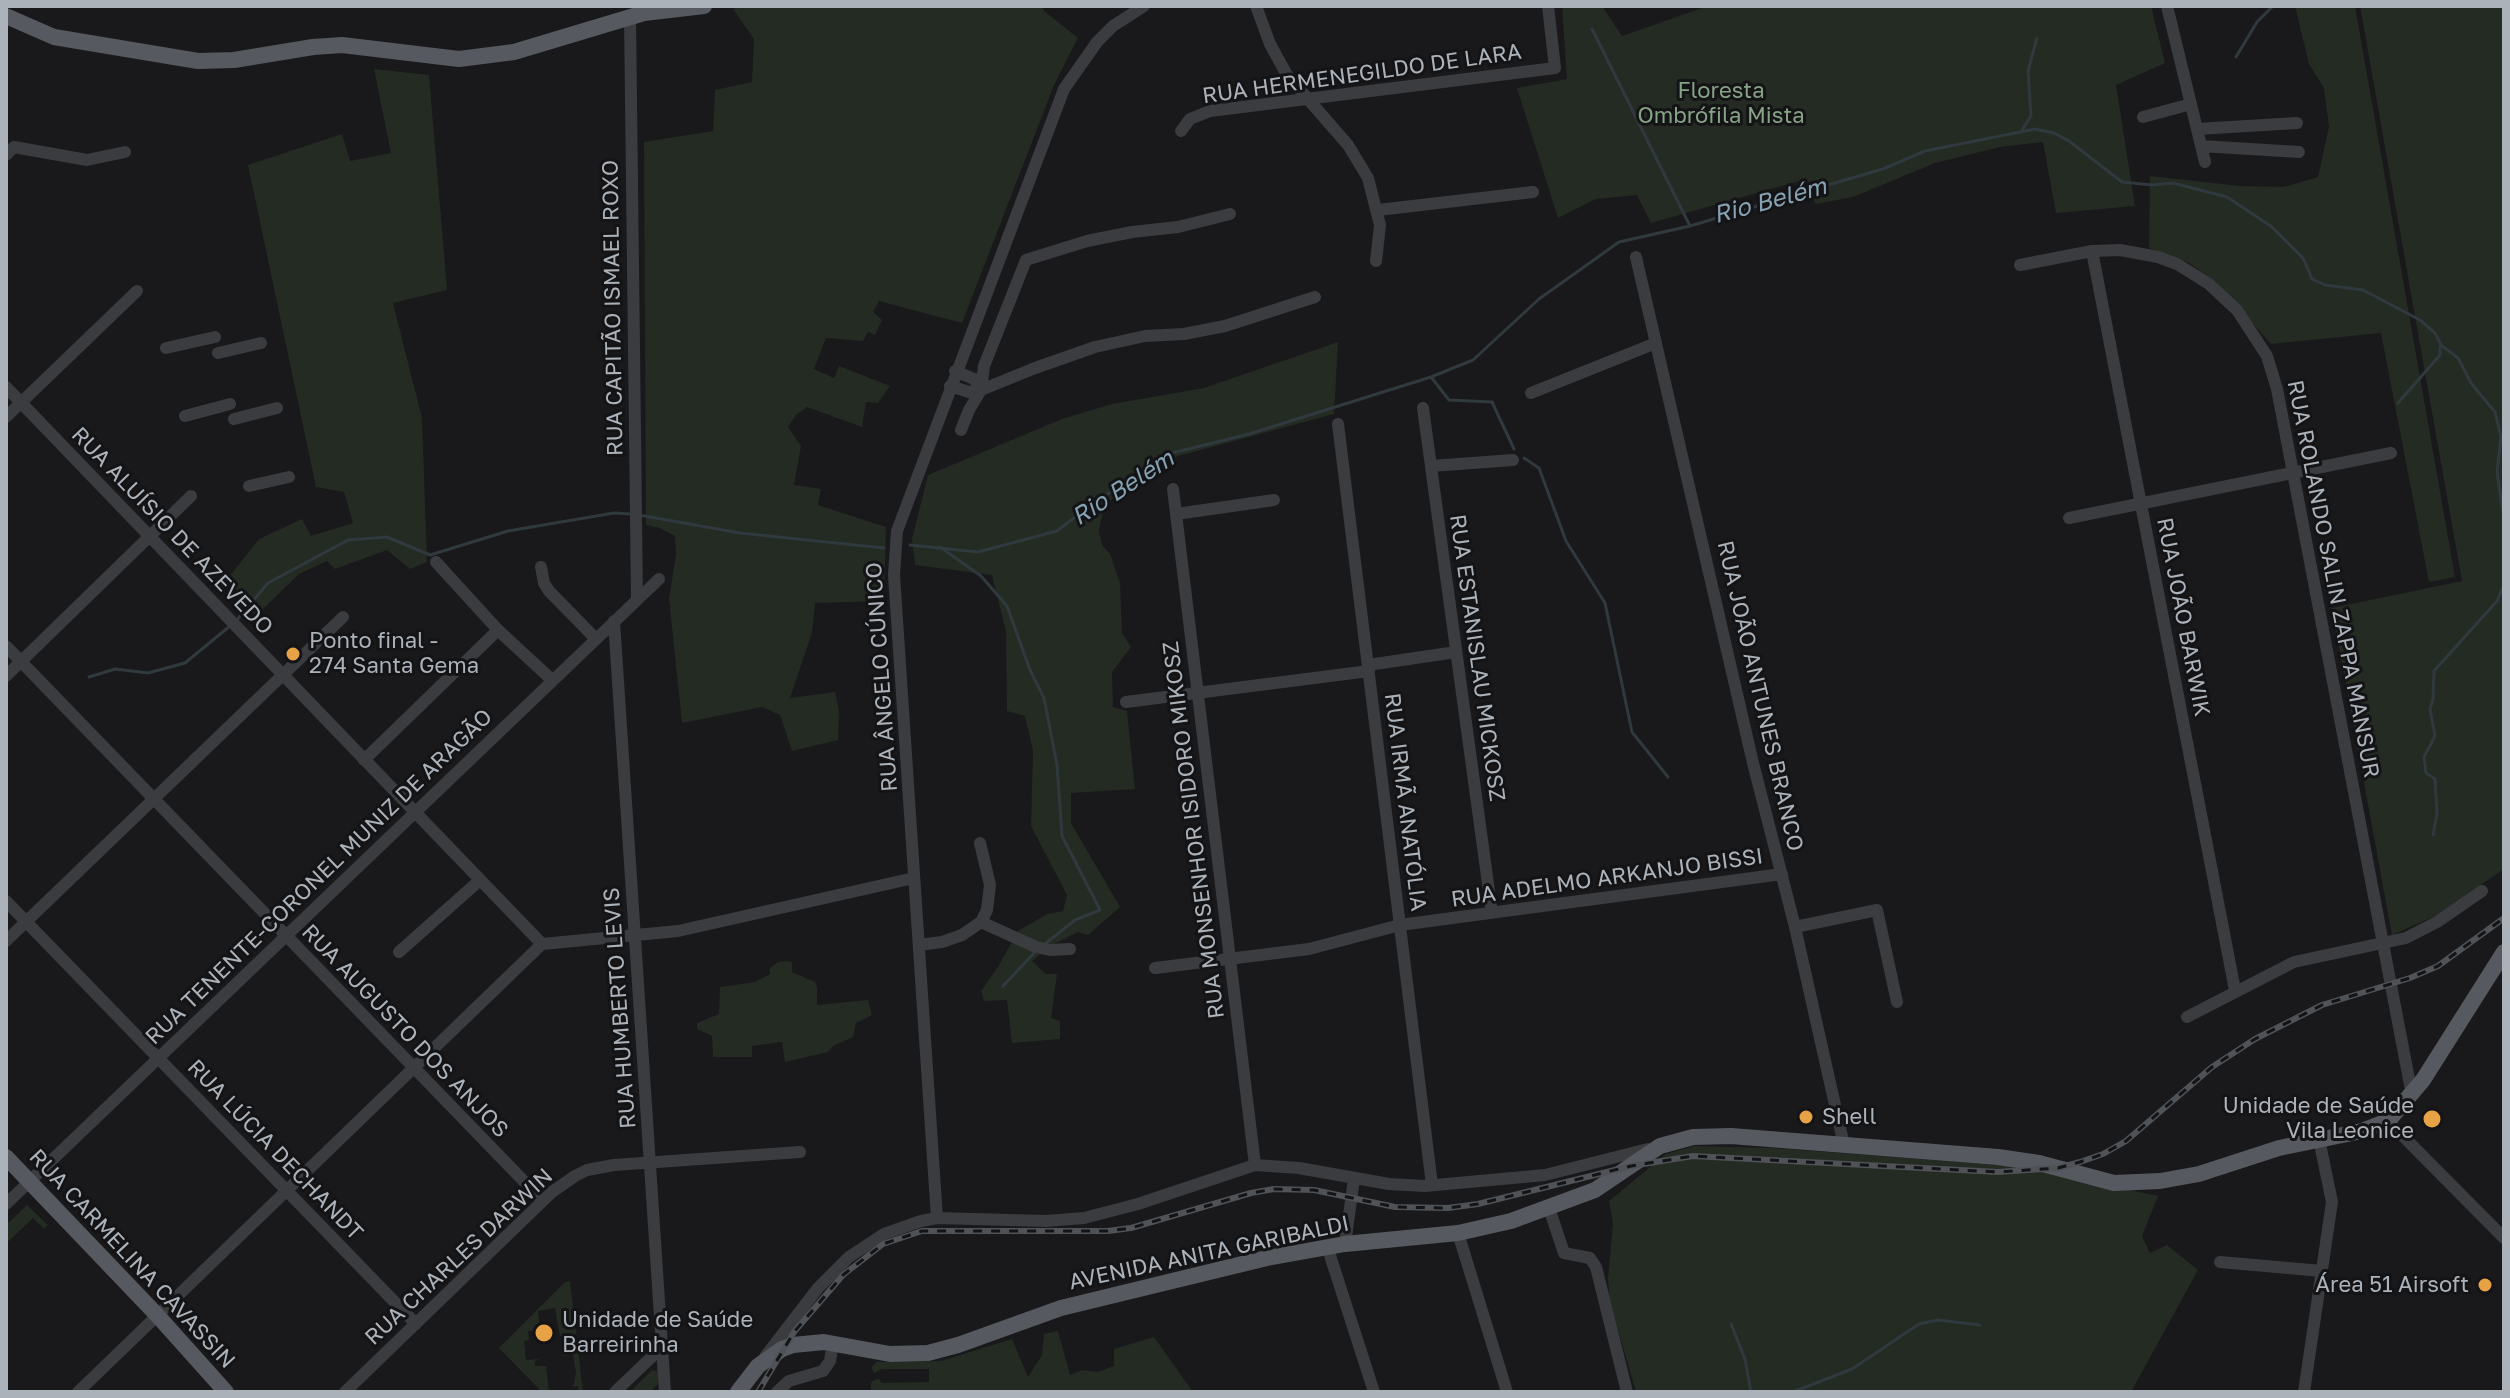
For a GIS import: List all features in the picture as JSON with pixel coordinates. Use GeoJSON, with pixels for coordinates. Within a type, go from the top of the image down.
{"type":"FeatureCollection","features":[{"type":"Feature","properties":{"kind":"main road"},"geometry":{"type":"LineString","coordinates":[[6,16],[54,37],[182,59],[208,61],[342,45],[436,58],[479,58],[514,52],[630,16],[704,6]]}},
{"type":"Feature","properties":{"kind":"main road","name":"AVENIDA ANITA GARIBALDI"},"geometry":{"type":"LineString","coordinates":[[738,1392],[758,1366],[793,1345],[833,1343],[890,1354],[928,1353],[1073,1305],[1267,1258],[1327,1246],[1458,1233],[1511,1221],[1595,1190],[1660,1146],[1709,1135],[2022,1160],[2099,1180],[2126,1183],[2189,1176],[2279,1148],[2362,1131],[2388,1121],[2412,1095],[2501,965]]}},
{"type":"Feature","properties":{"kind":"main road","name":"RUA CARMELINA CAVASSIN"},"geometry":{"type":"LineString","coordinates":[[6,1157],[226,1392]]}},
{"type":"Feature","properties":{"kind":"street","name":"RUA ÂNGELO CÚNICO"},"geometry":{"type":"LineString","coordinates":[[937,1218],[894,547],[902,512],[1064,89],[1097,42],[1113,26],[1144,6]]}},
{"type":"Feature","properties":{"kind":"street"},"geometry":{"type":"LineString","coordinates":[[1256,6],[1277,59],[1306,99],[1361,163],[1378,210],[1380,238],[1376,261]]}},
{"type":"Feature","properties":{"kind":"street","name":"RUA HERMENEGILDO DE LARA"},"geometry":{"type":"LineString","coordinates":[[1181,131],[1190,119],[1210,111],[1555,68],[1548,6]]}},
{"type":"Feature","properties":{"kind":"street"},"geometry":{"type":"LineString","coordinates":[[2167,6],[2205,162]]}},
{"type":"Feature","properties":{"kind":"street","name":"RUA CAPITÃO ISMAEL ROXO"},"geometry":{"type":"LineString","coordinates":[[630,16],[637,599]]}},
{"type":"Feature","properties":{"kind":"street"},"geometry":{"type":"LineString","coordinates":[[2143,117],[2191,104]]}},
{"type":"Feature","properties":{"kind":"street"},"geometry":{"type":"LineString","coordinates":[[2197,129],[2297,123]]}},
{"type":"Feature","properties":{"kind":"street"},"geometry":{"type":"LineString","coordinates":[[2201,146],[2299,152]]}},
{"type":"Feature","properties":{"kind":"street"},"geometry":{"type":"LineString","coordinates":[[9,147],[79,159],[125,152]]}},
{"type":"Feature","properties":{"kind":"street"},"geometry":{"type":"LineString","coordinates":[[1378,210],[1533,192]]}},
{"type":"Feature","properties":{"kind":"street"},"geometry":{"type":"LineString","coordinates":[[961,430],[981,390],[984,366],[1026,260],[1087,241],[1193,224],[1230,214]]}},
{"type":"Feature","properties":{"kind":"street","name":"RUA ROLANDO SALIN ZAPPA MANSUR"},"geometry":{"type":"LineString","coordinates":[[2020,265],[2092,251],[2120,250],[2177,264],[2209,284],[2237,310],[2258,340],[2273,373],[2412,1095]]}},
{"type":"Feature","properties":{"kind":"street","name":"RUA JOÃO BARWIK"},"geometry":{"type":"LineString","coordinates":[[2092,251],[2235,990]]}},
{"type":"Feature","properties":{"kind":"street","name":"RUA JOÃO ANTUNES BRANCO"},"geometry":{"type":"LineString","coordinates":[[1636,257],[1844,1145]]}},
{"type":"Feature","properties":{"kind":"street"},"geometry":{"type":"LineString","coordinates":[[6,417],[137,291]]}},
{"type":"Feature","properties":{"kind":"street"},"geometry":{"type":"LineString","coordinates":[[950,386],[969,392],[981,390],[1095,347],[1145,336],[1202,331],[1315,297]]}},
{"type":"Feature","properties":{"kind":"street"},"geometry":{"type":"LineString","coordinates":[[166,348],[215,337]]}},
{"type":"Feature","properties":{"kind":"street"},"geometry":{"type":"LineString","coordinates":[[218,353],[261,343]]}},
{"type":"Feature","properties":{"kind":"street"},"geometry":{"type":"LineString","coordinates":[[1531,393],[1656,343]]}},
{"type":"Feature","properties":{"kind":"street"},"geometry":{"type":"LineString","coordinates":[[955,371],[974,379],[981,390]]}},
{"type":"Feature","properties":{"kind":"street","name":"RUA ALUÍSIO DE AZEVEDO"},"geometry":{"type":"LineString","coordinates":[[6,387],[542,944]]}},
{"type":"Feature","properties":{"kind":"street"},"geometry":{"type":"LineString","coordinates":[[185,416],[230,404]]}},
{"type":"Feature","properties":{"kind":"street"},"geometry":{"type":"LineString","coordinates":[[234,419],[277,408]]}},
{"type":"Feature","properties":{"kind":"street","name":"RUA ESTANISLAU MICKOSZ"},"geometry":{"type":"LineString","coordinates":[[1423,408],[1492,913]]}},
{"type":"Feature","properties":{"kind":"street","name":"RUA IRMÃ ANATÓLIA"},"geometry":{"type":"LineString","coordinates":[[1338,424],[1432,1185]]}},
{"type":"Feature","properties":{"kind":"street"},"geometry":{"type":"LineString","coordinates":[[2069,518],[2391,453]]}},
{"type":"Feature","properties":{"kind":"street"},"geometry":{"type":"LineString","coordinates":[[1431,466],[1513,460]]}},
{"type":"Feature","properties":{"kind":"street"},"geometry":{"type":"LineString","coordinates":[[249,486],[289,477]]}},
{"type":"Feature","properties":{"kind":"street","name":"RUA MONSENHOR ISIDORO MIKOSZ"},"geometry":{"type":"LineString","coordinates":[[1173,489],[1255,1165]]}},
{"type":"Feature","properties":{"kind":"street"},"geometry":{"type":"LineString","coordinates":[[6,676],[191,496]]}},
{"type":"Feature","properties":{"kind":"street"},"geometry":{"type":"LineString","coordinates":[[1176,514],[1274,500]]}},
{"type":"Feature","properties":{"kind":"street"},"geometry":{"type":"LineString","coordinates":[[436,562],[498,630],[552,680]]}},
{"type":"Feature","properties":{"kind":"street"},"geometry":{"type":"LineString","coordinates":[[541,567],[549,591],[596,639]]}},
{"type":"Feature","properties":{"kind":"street","name":"RUA TENENTE-CORONEL MUNIZ DE ARAGÃO"},"geometry":{"type":"LineString","coordinates":[[6,1204],[659,579]]}},
{"type":"Feature","properties":{"kind":"street"},"geometry":{"type":"LineString","coordinates":[[6,941],[343,617]]}},
{"type":"Feature","properties":{"kind":"street","name":"RUA HUMBERTO LEVIS"},"geometry":{"type":"LineString","coordinates":[[614,621],[665,1392]]}},
{"type":"Feature","properties":{"kind":"street"},"geometry":{"type":"LineString","coordinates":[[364,760],[498,630]]}},
{"type":"Feature","properties":{"kind":"street","name":"RUA AUGUSTO DOS ANJOS"},"geometry":{"type":"LineString","coordinates":[[6,646],[543,1201]]}},
{"type":"Feature","properties":{"kind":"street"},"geometry":{"type":"LineString","coordinates":[[1126,702],[1369,668],[1456,652]]}},
{"type":"Feature","properties":{"kind":"street"},"geometry":{"type":"LineString","coordinates":[[919,945],[962,935],[981,922],[987,910],[990,885],[980,843]]}},
{"type":"Feature","properties":{"kind":"street","name":"RUA ADELMO ARKANJO BISSI"},"geometry":{"type":"LineString","coordinates":[[1155,968],[1321,947],[1400,925],[1782,874]]}},
{"type":"Feature","properties":{"kind":"street"},"geometry":{"type":"LineString","coordinates":[[78,1392],[542,944],[690,929],[914,878]]}},
{"type":"Feature","properties":{"kind":"street"},"geometry":{"type":"LineString","coordinates":[[399,952],[480,880]]}},
{"type":"Feature","properties":{"kind":"street"},"geometry":{"type":"LineString","coordinates":[[2187,1017],[2294,962],[2383,944],[2422,931],[2482,891]]}},
{"type":"Feature","properties":{"kind":"street","name":"RUA LÚCIA DECHANDT"},"geometry":{"type":"LineString","coordinates":[[6,901],[416,1324]]}},
{"type":"Feature","properties":{"kind":"street"},"geometry":{"type":"LineString","coordinates":[[1795,927],[1877,910],[1897,1002]]}},
{"type":"Feature","properties":{"kind":"street"},"geometry":{"type":"LineString","coordinates":[[981,922],[1036,947],[1070,949]]}},
{"type":"Feature","properties":{"kind":"street"},"geometry":{"type":"LineString","coordinates":[[2388,1121],[2504,1238]]}},
{"type":"Feature","properties":{"kind":"street"},"geometry":{"type":"LineString","coordinates":[[2304,1392],[2332,1202],[2319,1139]]}},
{"type":"Feature","properties":{"kind":"street"},"geometry":{"type":"LineString","coordinates":[[758,1366],[818,1288],[849,1257],[902,1226],[937,1218],[1046,1221],[1084,1218],[1138,1204],[1255,1165],[1281,1166],[1402,1186],[1432,1185],[1545,1175],[1660,1146]]}},
{"type":"Feature","properties":{"kind":"street","name":"RUA CHARLES DARWIN"},"geometry":{"type":"LineString","coordinates":[[345,1392],[543,1201],[563,1183],[587,1170],[650,1162],[800,1152]]}},
{"type":"Feature","properties":{"kind":"street"},"geometry":{"type":"LineString","coordinates":[[1345,1244],[1354,1179]]}},
{"type":"Feature","properties":{"kind":"street"},"geometry":{"type":"LineString","coordinates":[[1549,1208],[1564,1253],[1590,1258],[1596,1267],[1627,1392]]}},
{"type":"Feature","properties":{"kind":"street"},"geometry":{"type":"LineString","coordinates":[[1458,1233],[1507,1392]]}},
{"type":"Feature","properties":{"kind":"street"},"geometry":{"type":"LineString","coordinates":[[1327,1246],[1374,1392]]}},
{"type":"Feature","properties":{"kind":"street"},"geometry":{"type":"LineString","coordinates":[[2220,1262],[2322,1271]]}},
{"type":"Feature","properties":{"kind":"street"},"geometry":{"type":"LineString","coordinates":[[777,1392],[789,1381],[823,1371],[830,1361],[833,1343]]}},
{"type":"Feature","properties":{"kind":"street"},"geometry":{"type":"LineString","coordinates":[[615,1392],[662,1347]]}},
{"type":"Feature","properties":{"kind":"green space"},"geometry":{"type":"Polygon","coordinates":[[[742,6],[1042,6],[1044,11],[1078,38],[1054,85],[962,323],[879,301],[873,312],[882,320],[875,335],[868,332],[863,341],[826,338],[814,369],[834,378],[839,366],[890,386],[878,403],[866,402],[862,427],[807,407],[796,415],[788,427],[801,446],[794,485],[821,489],[818,505],[886,527],[884,601],[815,603],[812,633],[790,698],[835,692],[839,711],[838,740],[792,751],[780,715],[762,707],[682,723],[669,598],[676,555],[675,536],[646,525],[644,142],[713,131],[715,90],[752,82],[754,39],[733,9],[742,6]]]}},
{"type":"Feature","properties":{"kind":"green space","name":"Floresta Ombrófila Mista"},"geometry":{"type":"Polygon","coordinates":[[[1562,6],[1602,6],[1622,36],[1708,6],[2151,6],[2165,63],[2116,85],[2135,206],[2056,213],[2043,142],[2000,147],[1935,163],[1853,197],[1816,204],[1803,180],[1651,223],[1637,195],[1596,199],[1558,218],[1517,88],[1567,79],[1562,6]]]}},
{"type":"Feature","properties":{"kind":"green space"},"geometry":{"type":"Polygon","coordinates":[[[2295,6],[2355,6],[2455,577],[2429,582],[2381,333],[2271,344],[2217,283],[2189,263],[2149,248],[2150,176],[2240,186],[2284,187],[2318,177],[2329,127],[2324,88],[2309,64],[2295,6]]]}},
{"type":"Feature","properties":{"kind":"green space"},"geometry":{"type":"Polygon","coordinates":[[[2360,6],[2504,6],[2504,869],[2435,916],[2392,935],[2332,608],[2462,581],[2360,6]]]}},
{"type":"Feature","properties":{"kind":"green space"},"geometry":{"type":"Polygon","coordinates":[[[374,69],[429,75],[447,290],[393,303],[422,418],[427,562],[410,569],[387,550],[335,569],[327,561],[299,574],[256,616],[225,582],[259,539],[302,519],[311,536],[353,523],[344,492],[316,487],[248,165],[342,134],[350,161],[391,153],[374,69]]]}},
{"type":"Feature","properties":{"kind":"green space"},"geometry":{"type":"Polygon","coordinates":[[[1338,342],[1334,414],[1178,456],[1131,483],[1104,506],[1099,531],[1102,545],[1110,554],[1120,583],[1122,633],[1131,647],[1112,672],[1113,707],[1127,711],[1135,789],[1071,793],[1071,823],[1120,907],[1088,935],[1078,932],[1050,946],[1032,961],[1046,974],[1057,974],[1051,1018],[1060,1021],[1060,1039],[1012,1043],[1007,1000],[984,1001],[981,991],[1018,931],[1047,914],[1063,911],[1067,895],[1031,826],[1033,751],[1025,716],[1007,711],[1006,632],[992,575],[915,565],[912,539],[928,475],[1062,419],[1112,404],[1204,388],[1338,342]]]}},
{"type":"Feature","properties":{"kind":"green space"},"geometry":{"type":"Polygon","coordinates":[[[778,962],[792,962],[792,972],[815,982],[817,1005],[868,1000],[872,1015],[856,1023],[853,1037],[833,1046],[828,1052],[785,1062],[782,1042],[752,1046],[752,1057],[713,1057],[712,1036],[697,1029],[697,1023],[719,1014],[720,987],[755,982],[770,974],[770,968],[778,962]]]}},
{"type":"Feature","properties":{"kind":"green space"},"geometry":{"type":"Polygon","coordinates":[[[1694,1146],[1774,1148],[2023,1167],[2158,1196],[2142,1236],[2150,1253],[2167,1245],[2198,1270],[2131,1392],[1636,1392],[1610,1302],[1608,1279],[1613,1223],[1609,1201],[1666,1154],[1694,1146]]]}},
{"type":"Feature","properties":{"kind":"green space"},"geometry":{"type":"Polygon","coordinates":[[[27,1205],[48,1225],[44,1229],[33,1218],[9,1241],[6,1225],[27,1205]]]}},
{"type":"Feature","properties":{"kind":"green space"},"geometry":{"type":"Polygon","coordinates":[[[570,1281],[583,1392],[579,1392],[578,1386],[573,1387],[576,1373],[573,1355],[562,1356],[564,1336],[560,1336],[555,1308],[538,1311],[540,1330],[528,1331],[529,1340],[524,1341],[526,1360],[539,1359],[535,1361],[535,1366],[546,1366],[549,1392],[542,1392],[499,1348],[565,1282],[570,1281]]]}},
{"type":"Feature","properties":{"kind":"green space"},"geometry":{"type":"Polygon","coordinates":[[[1058,1331],[1070,1375],[1082,1370],[1098,1372],[1114,1366],[1114,1349],[1154,1337],[1193,1392],[871,1392],[871,1383],[879,1379],[882,1383],[929,1382],[929,1369],[882,1369],[874,1373],[871,1368],[876,1362],[941,1361],[1012,1339],[1028,1377],[1042,1355],[1044,1334],[1058,1331]]]}},
{"type":"Feature","properties":{"kind":"green space"},"geometry":{"type":"Polygon","coordinates":[[[652,1370],[660,1372],[658,1384],[650,1392],[630,1392],[652,1370]]]}},
{"type":"Feature","properties":{"kind":"waterway"},"geometry":{"type":"LineString","coordinates":[[2236,57],[2257,22],[2273,6]]}},
{"type":"Feature","properties":{"kind":"waterway"},"geometry":{"type":"LineString","coordinates":[[1592,29],[1690,226]]}},
{"type":"Feature","properties":{"kind":"waterway"},"geometry":{"type":"LineString","coordinates":[[2022,130],[2031,116],[2028,71],[2037,38]]}},
{"type":"Feature","properties":{"kind":"waterway","name":"Rio Belém"},"geometry":{"type":"LineString","coordinates":[[910,545],[978,552],[1057,531],[1092,504],[1172,453],[1249,434],[1431,377],[1473,360],[1539,299],[1619,242],[1690,226],[1883,169],[1925,151],[2035,129],[2054,133],[2069,141],[2122,182],[2152,185],[2173,183],[2227,197],[2272,227],[2303,258],[2312,279],[2325,285],[2363,290],[2420,320],[2435,333],[2441,345],[2458,358],[2471,383],[2495,412],[2501,437],[2497,472],[2504,519]]}},
{"type":"Feature","properties":{"kind":"waterway"},"geometry":{"type":"LineString","coordinates":[[2398,403],[2440,355],[2440,347]]}},
{"type":"Feature","properties":{"kind":"waterway"},"geometry":{"type":"LineString","coordinates":[[1431,377],[1449,400],[1492,402],[1514,449]]}},
{"type":"Feature","properties":{"kind":"waterway"},"geometry":{"type":"LineString","coordinates":[[1524,458],[1539,468],[1566,541],[1605,603],[1632,732],[1668,777]]}},
{"type":"Feature","properties":{"kind":"waterway","name":"Rio Belém"},"geometry":{"type":"LineString","coordinates":[[236,621],[268,583],[348,540],[387,537],[430,555],[508,531],[614,513],[631,514]]}},
{"type":"Feature","properties":{"kind":"waterway","name":"Rio Belém"},"geometry":{"type":"LineString","coordinates":[[639,515],[740,533],[884,548]]}},
{"type":"Feature","properties":{"kind":"waterway"},"geometry":{"type":"LineString","coordinates":[[940,547],[981,576],[1007,606],[1030,670],[1044,698],[1057,765],[1062,836],[1100,910],[1075,920],[1046,943]]}},
{"type":"Feature","properties":{"kind":"waterway","name":"Rio Belém"},"geometry":{"type":"LineString","coordinates":[[2433,835],[2437,814],[2435,779],[2426,773],[2424,757],[2435,736],[2430,709],[2434,671],[2497,601],[2504,585]]}},
{"type":"Feature","properties":{"kind":"waterway","name":"Rio Belém"},"geometry":{"type":"LineString","coordinates":[[89,677],[115,669],[148,673],[185,663],[230,626]]}},
{"type":"Feature","properties":{"kind":"waterway"},"geometry":{"type":"LineString","coordinates":[[1003,986],[1034,953]]}},
{"type":"Feature","properties":{"kind":"waterway"},"geometry":{"type":"LineString","coordinates":[[1793,1392],[1852,1369],[1919,1324],[1938,1320],[1980,1325]]}},
{"type":"Feature","properties":{"kind":"waterway"},"geometry":{"type":"LineString","coordinates":[[1731,1324],[1745,1359],[1751,1392]]}},
{"type":"Feature","properties":{"kind":"railway"},"geometry":{"type":"LineString","coordinates":[[758,1392],[794,1332],[843,1275],[883,1244],[922,1231],[1108,1231],[1131,1228],[1274,1189],[1314,1190],[1395,1207],[1448,1208],[1478,1204],[1631,1166],[1693,1156],[1998,1172],[2058,1168],[2103,1154],[2126,1141],[2212,1067],[2255,1039],[2322,1005],[2410,978],[2438,966],[2504,918]]}},
{"type":"Feature","properties":{"kind":"place","name":"Ponto final - 274 Santa Gema"},"geometry":{"type":"Point","coordinates":[293,654]}},
{"type":"Feature","properties":{"kind":"place","name":"Shell"},"geometry":{"type":"Point","coordinates":[1806,1117]}},
{"type":"Feature","properties":{"kind":"place","name":"Unidade de Saúde Vila Leonice"},"geometry":{"type":"Point","coordinates":[2432,1119]}},
{"type":"Feature","properties":{"kind":"place","name":"Área 51 Airsoft"},"geometry":{"type":"Point","coordinates":[2485,1285]}},
{"type":"Feature","properties":{"kind":"place","name":"Unidade de Saúde Barreirinha"},"geometry":{"type":"Point","coordinates":[544,1333]}}]}
